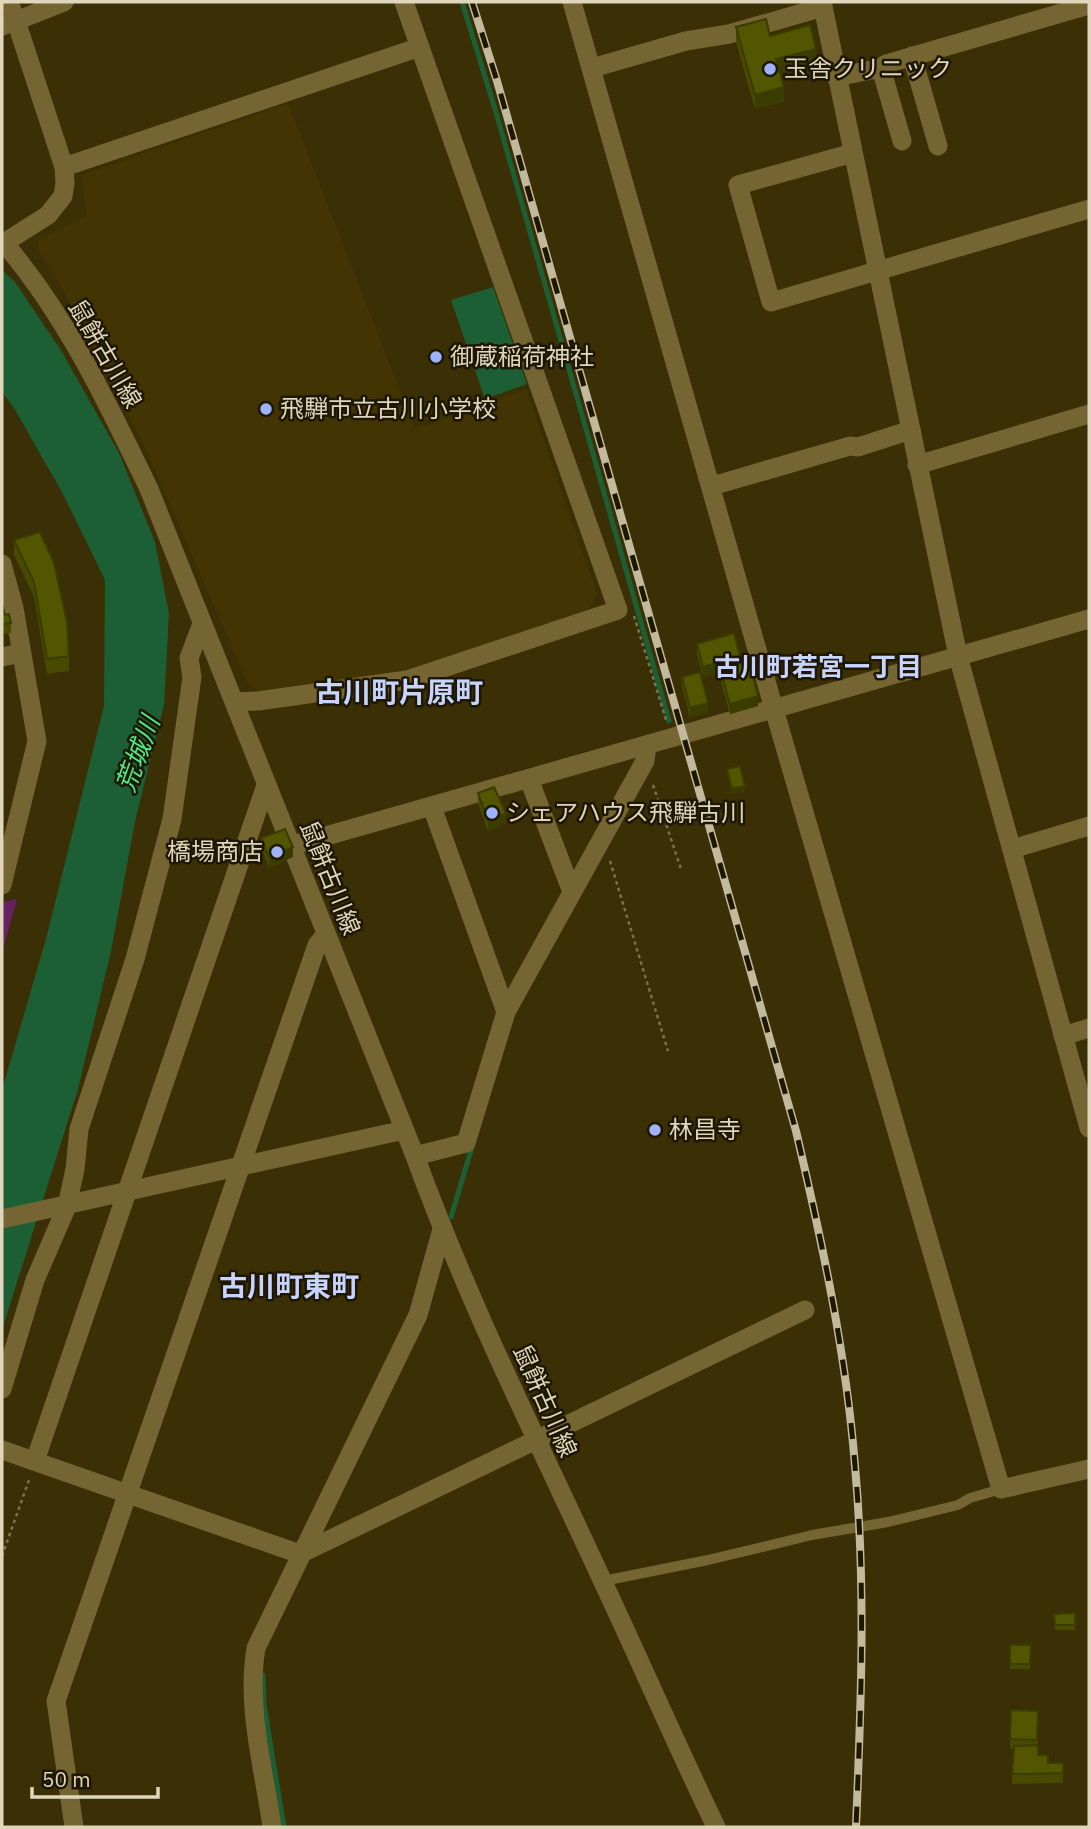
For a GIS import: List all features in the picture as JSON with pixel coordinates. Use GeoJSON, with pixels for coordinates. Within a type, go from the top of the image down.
{"type":"FeatureCollection","features":[{"type":"Feature","properties":{"kind":"street","name":"鼠餅古川線"},"geometry":{"type":"LineString","coordinates":[[9,2],[9,24],[64,167],[63,197],[57,206],[48,215],[3,243],[26,268],[106,400],[149,489],[442,1229],[536,1441],[716,1827]]}},
{"type":"Feature","properties":{"kind":"street"},"geometry":{"type":"LineString","coordinates":[[9,24],[64,2]]}},
{"type":"Feature","properties":{"kind":"street"},"geometry":{"type":"LineString","coordinates":[[234,702],[407,680],[618,610],[404,2]]}},
{"type":"Feature","properties":{"kind":"street"},"geometry":{"type":"LineString","coordinates":[[572,2],[1001,1489],[1089,1469]]}},
{"type":"Feature","properties":{"kind":"street"},"geometry":{"type":"LineString","coordinates":[[592,68],[687,41],[729,34],[822,4],[958,656],[1089,1128]]}},
{"type":"Feature","properties":{"kind":"street"},"geometry":{"type":"LineString","coordinates":[[836,77],[881,68],[912,56],[1089,5]]}},
{"type":"Feature","properties":{"kind":"street"},"geometry":{"type":"LineString","coordinates":[[64,167],[420,47]]}},
{"type":"Feature","properties":{"kind":"street"},"geometry":{"type":"LineString","coordinates":[[912,56],[938,146]]}},
{"type":"Feature","properties":{"kind":"street"},"geometry":{"type":"LineString","coordinates":[[881,68],[902,141]]}},
{"type":"Feature","properties":{"kind":"street"},"geometry":{"type":"LineString","coordinates":[[853,153],[738,184],[771,302],[1089,209]]}},
{"type":"Feature","properties":{"kind":"street"},"geometry":{"type":"LineString","coordinates":[[917,464],[1089,414]]}},
{"type":"Feature","properties":{"kind":"street"},"geometry":{"type":"LineString","coordinates":[[712,486],[911,430]]}},
{"type":"Feature","properties":{"kind":"street"},"geometry":{"type":"LineString","coordinates":[[2,564],[10,585],[11,655],[37,741],[2,885]]}},
{"type":"Feature","properties":{"kind":"street"},"geometry":{"type":"LineString","coordinates":[[292,846],[529,779],[646,753],[671,737],[1089,619]]}},
{"type":"Feature","properties":{"kind":"street"},"geometry":{"type":"LineString","coordinates":[[2,1389],[35,1280],[75,1169],[79,1129],[135,960],[172,819],[192,677],[189,658],[201,624]]}},
{"type":"Feature","properties":{"kind":"street"},"geometry":{"type":"LineString","coordinates":[[415,1156],[466,1143],[506,1012],[646,753]]}},
{"type":"Feature","properties":{"kind":"street"},"geometry":{"type":"LineString","coordinates":[[529,779],[572,892]]}},
{"type":"Feature","properties":{"kind":"street"},"geometry":{"type":"LineString","coordinates":[[35,1461],[266,785]]}},
{"type":"Feature","properties":{"kind":"street"},"geometry":{"type":"LineString","coordinates":[[432,807],[506,1012]]}},
{"type":"Feature","properties":{"kind":"street"},"geometry":{"type":"LineString","coordinates":[[1012,849],[1089,826]]}},
{"type":"Feature","properties":{"kind":"street"},"geometry":{"type":"LineString","coordinates":[[74,1827],[56,1701],[317,945],[326,934]]}},
{"type":"Feature","properties":{"kind":"street"},"geometry":{"type":"LineString","coordinates":[[1063,1036],[1089,1028]]}},
{"type":"Feature","properties":{"kind":"street"},"geometry":{"type":"LineString","coordinates":[[2,1219],[404,1130]]}},
{"type":"Feature","properties":{"kind":"street"},"geometry":{"type":"LineString","coordinates":[[272,1827],[251,1678],[256,1648],[418,1315],[442,1229]]}},
{"type":"Feature","properties":{"kind":"street"},"geometry":{"type":"LineString","coordinates":[[2,1450],[300,1553],[805,1310]]}},
{"type":"Feature","properties":{"kind":"lane"},"geometry":{"type":"LineString","coordinates":[[603,1581],[812,1535],[888,1522],[958,1505],[970,1498],[1001,1489]]}},
{"type":"Feature","properties":{"kind":"path"},"geometry":{"type":"LineString","coordinates":[[618,610],[633,611],[671,737]]}},
{"type":"Feature","properties":{"kind":"path"},"geometry":{"type":"LineString","coordinates":[[646,753],[681,869]]}},
{"type":"Feature","properties":{"kind":"path"},"geometry":{"type":"LineString","coordinates":[[602,838],[668,1051]]}},
{"type":"Feature","properties":{"kind":"path"},"geometry":{"type":"LineString","coordinates":[[2,1556],[35,1461]]}},
{"type":"Feature","properties":{"kind":"shaded area","name":"飛騨市立古川小学校"},"geometry":{"type":"Polygon","coordinates":[[[288,103],[415,429],[526,389],[597,594],[588,611],[414,672],[262,693],[247,682],[147,451],[60,284],[38,250],[39,239],[87,215],[81,175],[288,103]]]}},
{"type":"Feature","properties":{"kind":"shaded area"},"geometry":{"type":"Polygon","coordinates":[[[17,899],[2,954],[2,902],[17,899]]]}},
{"type":"Feature","properties":{"kind":"water","name":"荒城川"},"geometry":{"type":"Polygon","coordinates":[[[2,270],[15,282],[62,352],[119,453],[155,542],[169,613],[164,705],[136,817],[111,951],[78,1089],[2,1330],[2,1090],[46,939],[104,706],[105,580],[63,494],[2,392],[2,270]]]}},
{"type":"Feature","properties":{"kind":"water"},"geometry":{"type":"Polygon","coordinates":[[[493,287],[527,384],[485,399],[451,300],[493,287]]]}},
{"type":"Feature","properties":{"kind":"building","name":"玉舎クリニック"},"geometry":{"type":"Polygon","coordinates":[[[766,19],[770,36],[810,25],[816,49],[776,59],[784,87],[755,95],[736,27],[766,19]]]}},
{"type":"Feature","properties":{"kind":"building"},"geometry":{"type":"Polygon","coordinates":[[[40,532],[54,563],[67,622],[69,656],[47,659],[34,582],[14,540],[40,532]]]}},
{"type":"Feature","properties":{"kind":"building"},"geometry":{"type":"Polygon","coordinates":[[[9,614],[11,623],[2,624],[2,615],[9,614]]]}},
{"type":"Feature","properties":{"kind":"building"},"geometry":{"type":"Polygon","coordinates":[[[734,633],[740,656],[703,667],[697,644],[734,633]]]}},
{"type":"Feature","properties":{"kind":"building"},"geometry":{"type":"Polygon","coordinates":[[[749,661],[758,696],[730,704],[720,669],[749,661]]]}},
{"type":"Feature","properties":{"kind":"building"},"geometry":{"type":"Polygon","coordinates":[[[700,672],[708,703],[690,708],[682,677],[700,672]]]}},
{"type":"Feature","properties":{"kind":"building"},"geometry":{"type":"Polygon","coordinates":[[[740,766],[745,786],[732,789],[727,769],[740,766]]]}},
{"type":"Feature","properties":{"kind":"building"},"geometry":{"type":"Polygon","coordinates":[[[494,787],[506,813],[488,821],[478,793],[494,787]]]}},
{"type":"Feature","properties":{"kind":"building"},"geometry":{"type":"Polygon","coordinates":[[[285,829],[293,847],[269,858],[261,838],[285,829]]]}},
{"type":"Feature","properties":{"kind":"building"},"geometry":{"type":"Polygon","coordinates":[[[1075,1613],[1075,1625],[1055,1625],[1054,1614],[1075,1613]]]}},
{"type":"Feature","properties":{"kind":"building"},"geometry":{"type":"Polygon","coordinates":[[[1010,1645],[1031,1645],[1030,1664],[1010,1664],[1010,1645]]]}},
{"type":"Feature","properties":{"kind":"building"},"geometry":{"type":"Polygon","coordinates":[[[1011,1710],[1038,1711],[1037,1740],[1010,1739],[1011,1710]]]}},
{"type":"Feature","properties":{"kind":"building"},"geometry":{"type":"Polygon","coordinates":[[[1038,1745],[1038,1755],[1048,1755],[1048,1763],[1063,1763],[1063,1773],[1012,1774],[1014,1746],[1038,1745]]]}},
{"type":"Feature","properties":{"kind":"waterway"},"geometry":{"type":"LineString","coordinates":[[462,2],[495,109],[669,721]]}},
{"type":"Feature","properties":{"kind":"waterway"},"geometry":{"type":"LineString","coordinates":[[451,1217],[472,1147]]}},
{"type":"Feature","properties":{"kind":"waterway"},"geometry":{"type":"LineString","coordinates":[[263,1675],[264,1705],[284,1827]]}},
{"type":"Feature","properties":{"kind":"railway"},"geometry":{"type":"LineString","coordinates":[[472,2],[497,81],[796,1131],[824,1256],[846,1381],[858,1511],[862,1646],[856,1827]]}},
{"type":"Feature","properties":{"kind":"place","name":"玉舎クリニック"},"geometry":{"type":"Point","coordinates":[770,69]}},
{"type":"Feature","properties":{"kind":"place","name":"御蔵稲荷神社"},"geometry":{"type":"Point","coordinates":[436,357]}},
{"type":"Feature","properties":{"kind":"place","name":"飛騨市立古川小学校"},"geometry":{"type":"Point","coordinates":[266,409]}},
{"type":"Feature","properties":{"kind":"place","name":"シェアハウス飛騨古川"},"geometry":{"type":"Point","coordinates":[492,813]}},
{"type":"Feature","properties":{"kind":"place","name":"橋場商店"},"geometry":{"type":"Point","coordinates":[277,852]}},
{"type":"Feature","properties":{"kind":"place","name":"林昌寺"},"geometry":{"type":"Point","coordinates":[655,1130]}},
{"type":"Feature","properties":{"kind":"district","name":"古川町若宮一丁目"},"geometry":{"type":"Point","coordinates":[818,667]}},
{"type":"Feature","properties":{"kind":"district","name":"古川町片原町"},"geometry":{"type":"Point","coordinates":[399,692]}},
{"type":"Feature","properties":{"kind":"district","name":"古川町東町"},"geometry":{"type":"Point","coordinates":[289,1286]}}]}
